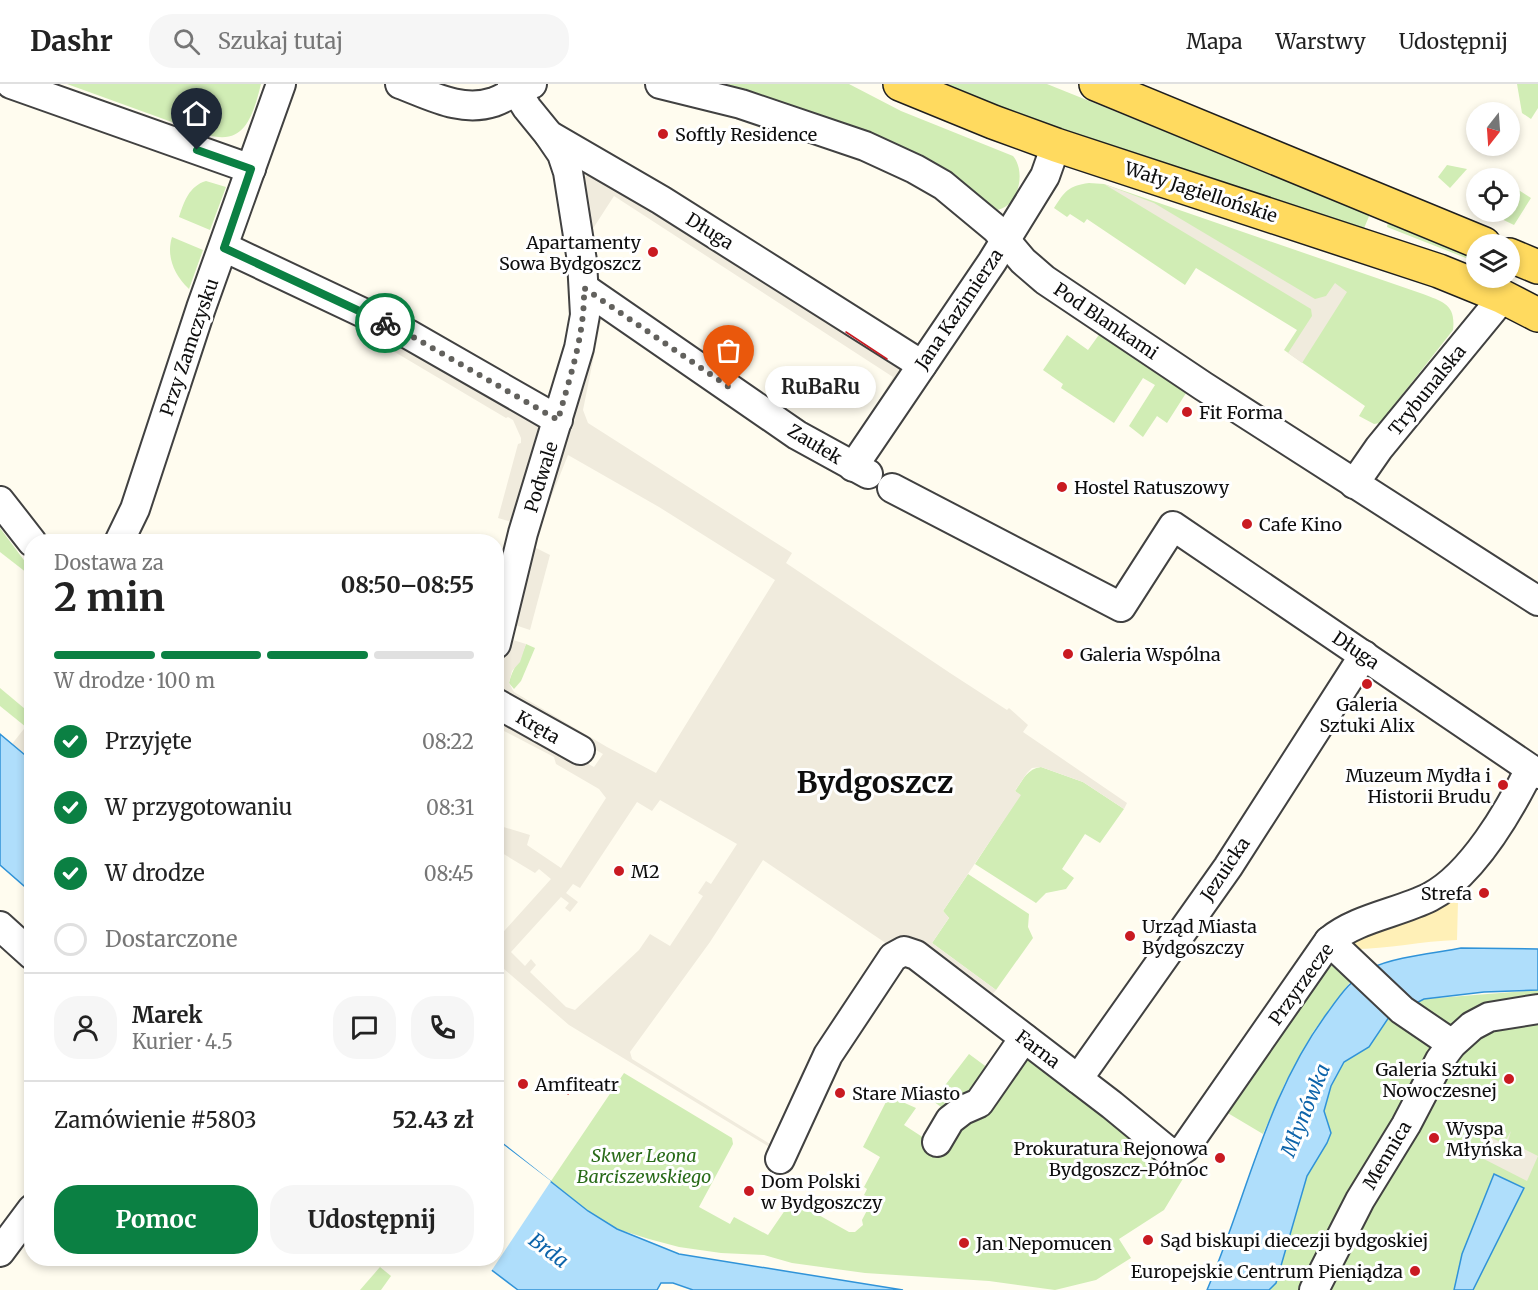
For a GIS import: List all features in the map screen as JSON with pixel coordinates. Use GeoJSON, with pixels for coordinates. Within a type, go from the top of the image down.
{"type":"FeatureCollection","features":[{"type":"Feature","properties":{"kind":"main road","name":"Wały Jagiellońskie"},"geometry":{"type":"LineString","coordinates":[[900,84],[973,115],[1056,145],[1389,254],[1503,297],[1538,315]]}},
{"type":"Feature","properties":{"kind":"main road"},"geometry":{"type":"LineString","coordinates":[[1096,84],[1466,237]]}},
{"type":"Feature","properties":{"kind":"main road"},"geometry":{"type":"LineString","coordinates":[[1520,260],[1538,267]]}},
{"type":"Feature","properties":{"kind":"street"},"geometry":{"type":"LineString","coordinates":[[11,84],[251,169]]}},
{"type":"Feature","properties":{"kind":"street","name":"Przy Zamczysku"},"geometry":{"type":"LineString","coordinates":[[123,534],[135,509],[201,308],[281,84]]}},
{"type":"Feature","properties":{"kind":"street"},"geometry":{"type":"LineString","coordinates":[[400,84],[460,106],[484,104],[520,86]]}},
{"type":"Feature","properties":{"kind":"street","name":"Pod Blankami"},"geometry":{"type":"LineString","coordinates":[[660,84],[741,104],[874,150],[943,185],[1006,238],[1023,261],[1045,280],[1165,361],[1538,601]]}},
{"type":"Feature","properties":{"kind":"street","name":"Długa"},"geometry":{"type":"LineString","coordinates":[[520,86],[527,108],[549,135],[660,200],[922,365]]}},
{"type":"Feature","properties":{"kind":"street","name":"Podwale"},"geometry":{"type":"LineString","coordinates":[[504,612],[524,533],[579,348],[585,315],[584,288],[568,172],[562,154],[549,135]]}},
{"type":"Feature","properties":{"kind":"street","name":"Jana Kazimierza"},"geometry":{"type":"LineString","coordinates":[[871,476],[922,365],[992,262],[1045,176],[1056,145]]}},
{"type":"Feature","properties":{"kind":"street"},"geometry":{"type":"LineString","coordinates":[[224,248],[408,334],[558,420]]}},
{"type":"Feature","properties":{"kind":"street","name":"Zaułek"},"geometry":{"type":"LineString","coordinates":[[584,288],[797,435],[1121,607],[1173,526]]}},
{"type":"Feature","properties":{"kind":"street","name":"Trybunalska"},"geometry":{"type":"LineString","coordinates":[[1354,484],[1379,448],[1503,297]]}},
{"type":"Feature","properties":{"kind":"street"},"geometry":{"type":"LineString","coordinates":[[0,501],[26,534]]}},
{"type":"Feature","properties":{"kind":"street","name":"Długa"},"geometry":{"type":"LineString","coordinates":[[1173,526],[1534,772]]}},
{"type":"Feature","properties":{"kind":"street","name":"Jezuicka"},"geometry":{"type":"LineString","coordinates":[[1078,1079],[1228,867],[1364,655]]}},
{"type":"Feature","properties":{"kind":"street","name":"Kręta"},"geometry":{"type":"LineString","coordinates":[[504,707],[580,750]]}},
{"type":"Feature","properties":{"kind":"street","name":"Przyrzecze"},"geometry":{"type":"LineString","coordinates":[[1169,1152],[1179,1152],[1185,1148],[1329,941],[1343,932],[1430,897],[1443,888],[1472,863],[1534,772]]}},
{"type":"Feature","properties":{"kind":"street"},"geometry":{"type":"LineString","coordinates":[[0,926],[24,948]]}},
{"type":"Feature","properties":{"kind":"street"},"geometry":{"type":"LineString","coordinates":[[1329,941],[1401,1010],[1452,1044]]}},
{"type":"Feature","properties":{"kind":"street","name":"Farna"},"geometry":{"type":"LineString","coordinates":[[780,1159],[828,1055],[893,957],[904,951],[916,955],[1169,1152]]}},
{"type":"Feature","properties":{"kind":"street","name":"Mennica"},"geometry":{"type":"LineString","coordinates":[[1314,1290],[1360,1200],[1406,1125],[1440,1060],[1452,1044],[1472,1026],[1489,1017],[1538,1009]]}},
{"type":"Feature","properties":{"kind":"street"},"geometry":{"type":"LineString","coordinates":[[937,1142],[950,1120],[979,1102],[1023,1038]]}},
{"type":"Feature","properties":{"kind":"street"},"geometry":{"type":"LineString","coordinates":[[0,1252],[24,1220]]}},
{"type":"Feature","properties":{"kind":"green space"},"geometry":{"type":"Polygon","coordinates":[[[67,84],[261,84],[245,126],[238,133],[219,137],[67,84]]]}},
{"type":"Feature","properties":{"kind":"green space"},"geometry":{"type":"Polygon","coordinates":[[[708,84],[849,84],[901,111],[1013,156],[1019,171],[1018,189],[1009,204],[994,210],[708,84]]]}},
{"type":"Feature","properties":{"kind":"green space"},"geometry":{"type":"Polygon","coordinates":[[[933,84],[1047,84],[1370,214],[1362,233],[1063,134],[933,84]]]}},
{"type":"Feature","properties":{"kind":"green space"},"geometry":{"type":"Polygon","coordinates":[[[1517,84],[1538,84],[1538,108],[1531,119],[1522,113],[1517,84]]]}},
{"type":"Feature","properties":{"kind":"green space"},"geometry":{"type":"Polygon","coordinates":[[[1447,165],[1466,169],[1450,188],[1438,177],[1447,165]]]}},
{"type":"Feature","properties":{"kind":"green space"},"geometry":{"type":"Polygon","coordinates":[[[206,181],[226,187],[210,230],[179,217],[191,191],[206,181]]]}},
{"type":"Feature","properties":{"kind":"green space"},"geometry":{"type":"Polygon","coordinates":[[[1089,183],[1104,184],[1437,299],[1450,309],[1453,330],[1380,423],[1374,424],[1359,416],[1365,406],[1284,350],[1297,330],[1196,268],[1185,285],[1087,219],[1084,223],[1070,214],[1067,217],[1054,208],[1068,190],[1089,183]]]}},
{"type":"Feature","properties":{"kind":"green space"},"geometry":{"type":"Polygon","coordinates":[[[1520,191],[1531,198],[1520,215],[1520,191]]]}},
{"type":"Feature","properties":{"kind":"green space"},"geometry":{"type":"Polygon","coordinates":[[[1388,222],[1466,253],[1466,258],[1387,227],[1388,222]]]}},
{"type":"Feature","properties":{"kind":"green space"},"geometry":{"type":"Polygon","coordinates":[[[172,237],[203,250],[189,289],[179,278],[173,265],[170,251],[172,237]]]}},
{"type":"Feature","properties":{"kind":"green space"},"geometry":{"type":"Polygon","coordinates":[[[1101,332],[1188,390],[1167,423],[1157,416],[1143,437],[1129,426],[1155,385],[1143,378],[1114,423],[1061,388],[1063,384],[1043,370],[1067,335],[1088,350],[1101,332]]]}},
{"type":"Feature","properties":{"kind":"green space"},"geometry":{"type":"Polygon","coordinates":[[[0,528],[24,560],[24,571],[0,552],[0,528]]]}},
{"type":"Feature","properties":{"kind":"green space"},"geometry":{"type":"Polygon","coordinates":[[[526,644],[535,648],[521,681],[514,689],[509,683],[526,644]]]}},
{"type":"Feature","properties":{"kind":"green space"},"geometry":{"type":"Polygon","coordinates":[[[0,688],[24,708],[24,725],[0,706],[0,688]]]}},
{"type":"Feature","properties":{"kind":"green space"},"geometry":{"type":"Polygon","coordinates":[[[1041,767],[1083,782],[1124,809],[1100,843],[1085,834],[1062,869],[1074,878],[1066,889],[1046,893],[1036,903],[975,864],[1020,795],[1015,791],[1020,783],[1029,773],[1041,767]]]}},
{"type":"Feature","properties":{"kind":"green space"},"geometry":{"type":"Polygon","coordinates":[[[968,874],[1029,914],[1028,927],[1033,938],[996,990],[932,943],[949,918],[943,911],[968,874]]]}},
{"type":"Feature","properties":{"kind":"green space"},"geometry":{"type":"Polygon","coordinates":[[[1327,961],[1350,982],[1313,1032],[1285,1083],[1263,1134],[1221,1109],[1327,961]]]}},
{"type":"Feature","properties":{"kind":"green space","name":"Wyspa Młyńska"},"geometry":{"type":"Polygon","coordinates":[[[1538,990],[1538,1290],[1473,1290],[1524,1188],[1494,1174],[1472,1229],[1454,1290],[1269,1290],[1276,1283],[1307,1176],[1331,1133],[1324,1111],[1330,1086],[1344,1062],[1369,1047],[1389,1017],[1424,999],[1538,990]]]}},
{"type":"Feature","properties":{"kind":"green space","name":"Skwer Leona Barciszewskiego"},"geometry":{"type":"Polygon","coordinates":[[[969,1054],[988,1068],[1020,1054],[1184,1177],[1164,1210],[1119,1239],[1131,1258],[1096,1280],[1055,1290],[989,1281],[865,1273],[792,1263],[764,1255],[721,1253],[679,1247],[649,1239],[617,1229],[588,1211],[551,1181],[624,1073],[732,1138],[733,1144],[699,1207],[730,1224],[734,1217],[768,1235],[792,1200],[849,1232],[855,1232],[863,1225],[862,1220],[873,1199],[864,1195],[867,1189],[864,1187],[880,1157],[863,1147],[889,1096],[916,1108],[904,1125],[924,1138],[945,1110],[933,1101],[969,1054]]]}},
{"type":"Feature","properties":{"kind":"green space"},"geometry":{"type":"Polygon","coordinates":[[[380,1267],[391,1276],[381,1290],[360,1290],[380,1267]]]}},
{"type":"Feature","properties":{"kind":"sand"},"geometry":{"type":"Polygon","coordinates":[[[1458,901],[1457,940],[1366,949],[1353,949],[1347,943],[1405,914],[1458,901]]]}},
{"type":"Feature","properties":{"kind":"shaded area"},"geometry":{"type":"Polygon","coordinates":[[[589,173],[595,173],[903,367],[904,375],[846,456],[893,377],[614,196],[592,230],[600,287],[589,280],[581,181],[589,173]]]}},
{"type":"Feature","properties":{"kind":"shaded area"},"geometry":{"type":"Polygon","coordinates":[[[1104,184],[1154,203],[1315,299],[1326,296],[1335,283],[1347,292],[1302,363],[1288,353],[1312,316],[1311,309],[1104,184]]]}},
{"type":"Feature","properties":{"kind":"shaded area"},"geometry":{"type":"Polygon","coordinates":[[[593,308],[602,316],[583,410],[588,423],[792,553],[786,563],[950,673],[1007,710],[1009,708],[1028,725],[1023,732],[1127,803],[1124,809],[1083,782],[1041,767],[1032,768],[1027,773],[1015,791],[1021,795],[943,911],[949,918],[932,943],[996,990],[986,1002],[890,946],[763,860],[710,942],[630,1052],[632,1059],[770,1144],[802,1072],[832,1029],[771,1148],[569,1025],[504,969],[504,931],[551,879],[539,869],[535,873],[504,854],[504,827],[530,835],[527,845],[561,868],[606,798],[599,789],[556,764],[554,757],[504,731],[504,718],[594,767],[603,754],[513,702],[504,694],[506,643],[513,640],[526,644],[520,662],[512,671],[509,683],[514,692],[656,773],[775,580],[659,507],[568,455],[538,530],[593,308]],[[660,800],[652,811],[637,802],[580,888],[573,884],[566,893],[578,902],[570,912],[565,908],[569,903],[561,897],[511,952],[525,966],[531,959],[536,965],[530,972],[566,1007],[575,1010],[639,950],[650,934],[670,946],[703,896],[698,893],[706,881],[711,884],[737,844],[660,800]]]}},
{"type":"Feature","properties":{"kind":"shaded area"},"geometry":{"type":"Polygon","coordinates":[[[395,342],[536,422],[542,436],[512,522],[498,518],[518,444],[521,443],[513,420],[388,348],[395,342]]]}},
{"type":"Feature","properties":{"kind":"shaded area"},"geometry":{"type":"Polygon","coordinates":[[[534,547],[550,555],[530,630],[515,625],[528,549],[534,547]]]}},
{"type":"Feature","properties":{"kind":"shaded area"},"geometry":{"type":"Polygon","coordinates":[[[24,729],[24,754],[12,744],[24,729]]]}},
{"type":"Feature","properties":{"kind":"shaded area"},"geometry":{"type":"Polygon","coordinates":[[[1511,1131],[1508,1141],[1538,1156],[1527,1181],[1480,1157],[1490,1137],[1504,1144],[1511,1131]]]}},
{"type":"Feature","properties":{"kind":"water"},"geometry":{"type":"Polygon","coordinates":[[[0,734],[24,754],[24,886],[0,865],[0,734]]]}},
{"type":"Feature","properties":{"kind":"water","name":"Młynówka"},"geometry":{"type":"Polygon","coordinates":[[[1461,948],[1538,949],[1538,990],[1484,992],[1424,999],[1389,1017],[1369,1047],[1344,1062],[1331,1086],[1324,1111],[1331,1133],[1307,1176],[1276,1283],[1269,1290],[1207,1290],[1273,1112],[1307,1044],[1328,1012],[1347,987],[1372,968],[1403,958],[1461,948]]]}},
{"type":"Feature","properties":{"kind":"water","name":"Brda"},"geometry":{"type":"Polygon","coordinates":[[[504,1145],[588,1211],[617,1229],[679,1254],[903,1290],[693,1290],[673,1283],[661,1283],[657,1290],[518,1290],[486,1266],[504,1266],[504,1145]]]}},
{"type":"Feature","properties":{"kind":"water"},"geometry":{"type":"Polygon","coordinates":[[[1494,1174],[1524,1188],[1473,1290],[1454,1290],[1462,1254],[1494,1174]]]}},
{"type":"Feature","properties":{"kind":"pier"},"geometry":{"type":"Polygon","coordinates":[[[504,1145],[551,1181],[504,1252],[504,1145]]]}},
{"type":"Feature","properties":{"kind":"pier"},"geometry":{"type":"Polygon","coordinates":[[[483,1266],[495,1266],[490,1273],[483,1266]]]}},
{"type":"Feature","properties":{"kind":"tram line"},"geometry":{"type":"LineString","coordinates":[[846,332],[887,359]]}},
{"type":"Feature","properties":{"kind":"tram line"},"geometry":{"type":"LineString","coordinates":[[568,1094],[577,1081]]}},
{"type":"Feature","properties":{"kind":"way so far"},"geometry":{"type":"LineString","coordinates":[[385,323],[558,420],[579,348],[585,315],[584,288],[729,387]]}},
{"type":"Feature","properties":{"kind":"place","name":"Softly Residence"},"geometry":{"type":"Point","coordinates":[663,134]}},
{"type":"Feature","properties":{"kind":"place","name":"Apartamenty Sowa Bydgoszcz"},"geometry":{"type":"Point","coordinates":[653,252]}},
{"type":"Feature","properties":{"kind":"place","name":"RuBaRu"},"geometry":{"type":"Point","coordinates":[729,387]}},
{"type":"Feature","properties":{"kind":"place","name":"Fit Forma"},"geometry":{"type":"Point","coordinates":[1187,412]}},
{"type":"Feature","properties":{"kind":"place","name":"Hostel Ratuszowy"},"geometry":{"type":"Point","coordinates":[1062,487]}},
{"type":"Feature","properties":{"kind":"place","name":"Cafe Kino"},"geometry":{"type":"Point","coordinates":[1247,524]}},
{"type":"Feature","properties":{"kind":"place","name":"Galeria Wspólna"},"geometry":{"type":"Point","coordinates":[1068,654]}},
{"type":"Feature","properties":{"kind":"place","name":"Galeria Sztuki Alix"},"geometry":{"type":"Point","coordinates":[1367,684]}},
{"type":"Feature","properties":{"kind":"place","name":"Muzeum Mydła i Historii Brudu"},"geometry":{"type":"Point","coordinates":[1503,785]}},
{"type":"Feature","properties":{"kind":"place","name":"M2"},"geometry":{"type":"Point","coordinates":[619,871]}},
{"type":"Feature","properties":{"kind":"place","name":"Strefa"},"geometry":{"type":"Point","coordinates":[1484,893]}},
{"type":"Feature","properties":{"kind":"place","name":"Urząd Miasta Bydgoszczy"},"geometry":{"type":"Point","coordinates":[1130,936]}},
{"type":"Feature","properties":{"kind":"place","name":"Galeria Sztuki Nowoczesnej"},"geometry":{"type":"Point","coordinates":[1509,1079]}},
{"type":"Feature","properties":{"kind":"place","name":"Amfiteatr"},"geometry":{"type":"Point","coordinates":[523,1084]}},
{"type":"Feature","properties":{"kind":"place","name":"Stare Miasto"},"geometry":{"type":"Point","coordinates":[840,1093]}},
{"type":"Feature","properties":{"kind":"place","name":"Wyspa Młyńska"},"geometry":{"type":"Point","coordinates":[1434,1138]}},
{"type":"Feature","properties":{"kind":"place","name":"Prokuratura Rejonowa Bydgoszcz-Północ"},"geometry":{"type":"Point","coordinates":[1220,1158]}},
{"type":"Feature","properties":{"kind":"place","name":"Dom Polski w Bydgoszczy"},"geometry":{"type":"Point","coordinates":[749,1191]}},
{"type":"Feature","properties":{"kind":"place","name":"Sąd biskupi diecezji bydgoskiej"},"geometry":{"type":"Point","coordinates":[1148,1240]}},
{"type":"Feature","properties":{"kind":"place","name":"Jan Nepomucen"},"geometry":{"type":"Point","coordinates":[964,1243]}},
{"type":"Feature","properties":{"kind":"place","name":"Europejskie Centrum Pieniądza"},"geometry":{"type":"Point","coordinates":[1415,1271]}},
{"type":"Feature","properties":{"kind":"district","name":"Bydgoszcz"},"geometry":{"type":"Point","coordinates":[875,782]}},
{"type":"Feature","properties":{"kind":"route"},"geometry":{"type":"LineString","coordinates":[[197,150],[251,169],[224,248],[385,323]]}}]}
